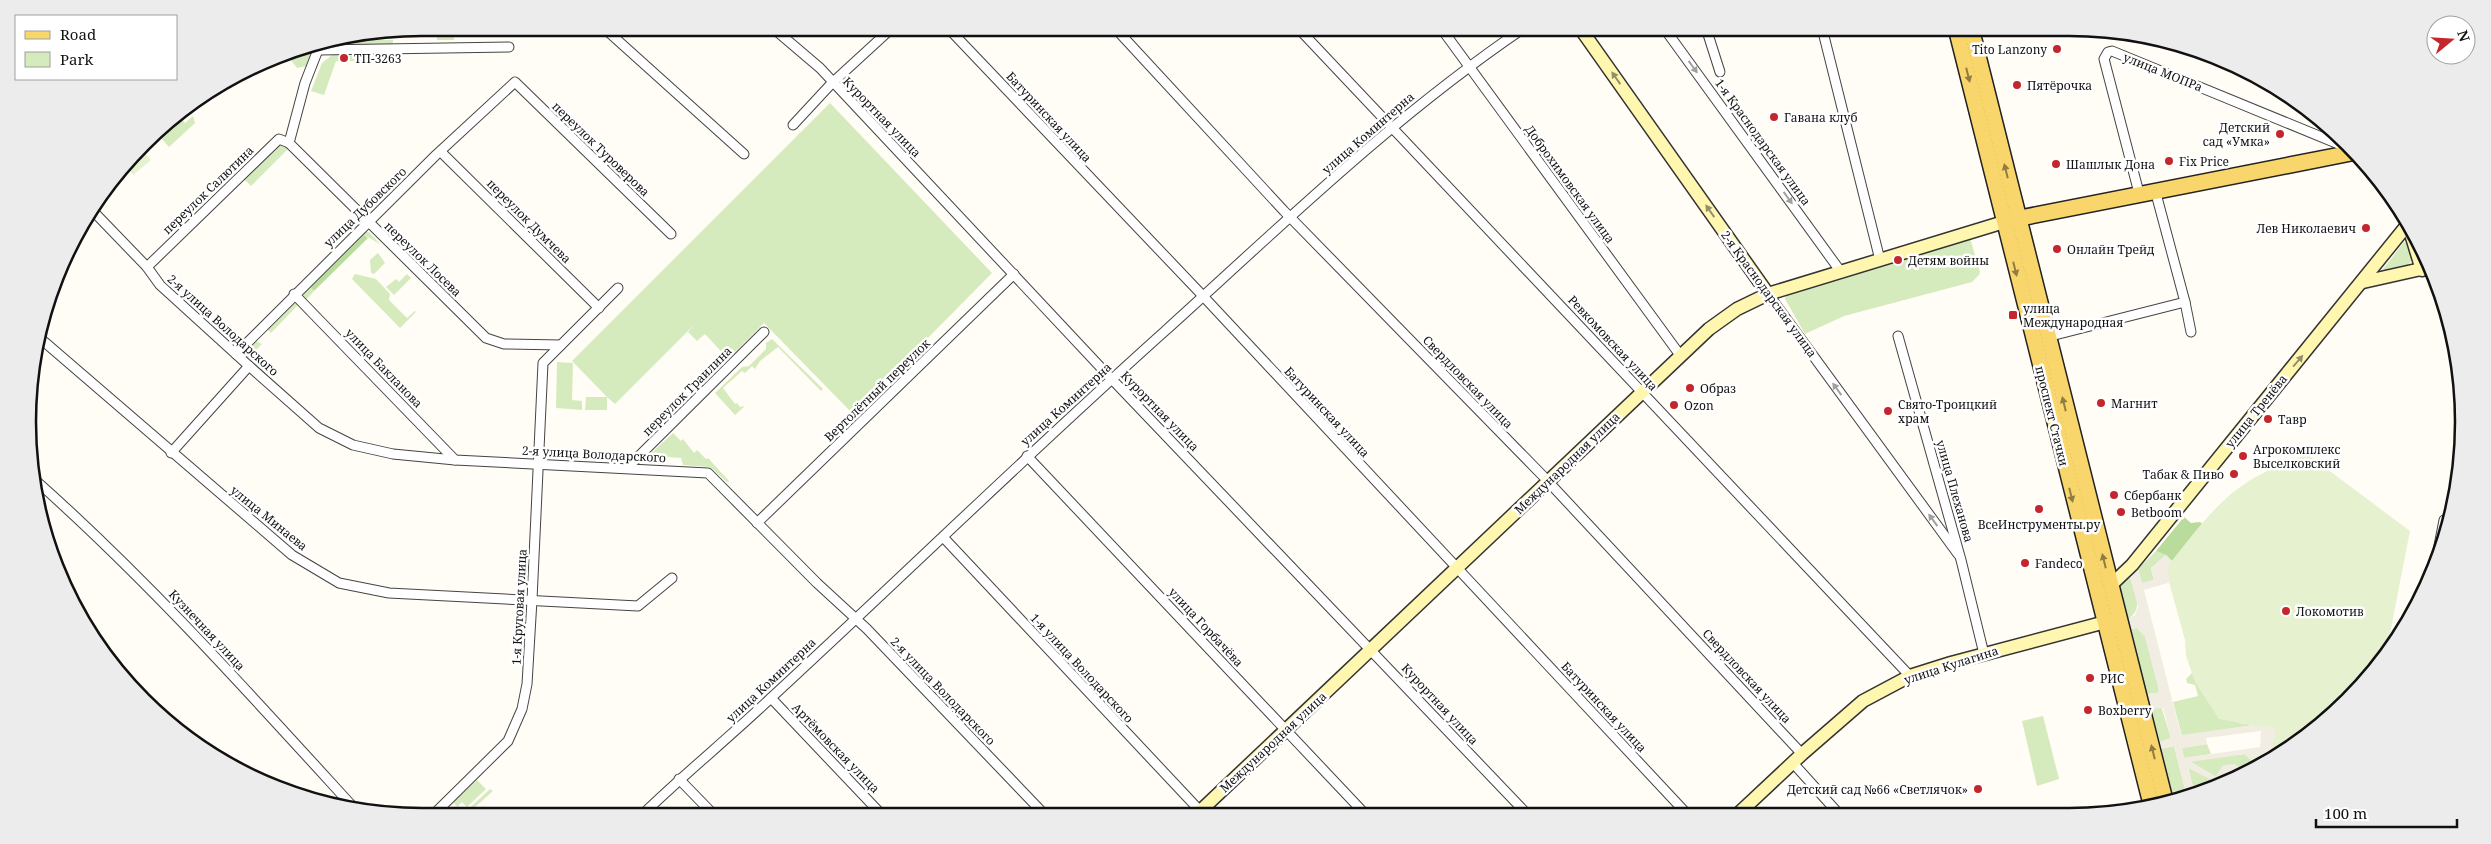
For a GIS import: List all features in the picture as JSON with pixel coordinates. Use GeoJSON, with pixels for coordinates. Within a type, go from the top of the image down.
{"type":"FeatureCollection","features":[{"type":"Feature","properties":{"kind":"main road","name":"проспект Стачки"},"geometry":{"type":"LineString","coordinates":[[1958,36],[2047,337],[2110,586],[2111,620],[2164,796]]}},
{"type":"Feature","properties":{"kind":"main road","name":"проспект Стачки"},"geometry":{"type":"LineString","coordinates":[[1973,36],[2011,220],[2111,620],[2150,799]]}},
{"type":"Feature","properties":{"kind":"main road","name":"улица МОПРа"},"geometry":{"type":"LineString","coordinates":[[2011,220],[2345,153]]}},
{"type":"Feature","properties":{"kind":"street"},"geometry":{"type":"LineString","coordinates":[[613,36],[744,154]]}},
{"type":"Feature","properties":{"kind":"street","name":"Курортная улица"},"geometry":{"type":"LineString","coordinates":[[782,36],[820,68],[832,83],[1112,379],[1522,808]]}},
{"type":"Feature","properties":{"kind":"street"},"geometry":{"type":"LineString","coordinates":[[793,125],[832,83],[883,36]]}},
{"type":"Feature","properties":{"kind":"street","name":"Батуринская улица"},"geometry":{"type":"LineString","coordinates":[[956,36],[1203,296],[1681,808]]}},
{"type":"Feature","properties":{"kind":"street","name":"Свердловская улица"},"geometry":{"type":"LineString","coordinates":[[1122,36],[1290,218],[1548,481],[1798,758],[1835,808]]}},
{"type":"Feature","properties":{"kind":"street","name":"Ревкомовская улица"},"geometry":{"type":"LineString","coordinates":[[1306,36],[1910,676]]}},
{"type":"Feature","properties":{"kind":"street","name":"Доброхимовская улица"},"geometry":{"type":"LineString","coordinates":[[1447,36],[1680,355]]}},
{"type":"Feature","properties":{"kind":"street","name":"улица Коминтерна"},"geometry":{"type":"LineString","coordinates":[[649,808],[679,779],[771,698],[1027,456],[1290,218],[1392,127],[1468,65],[1512,36]]}},
{"type":"Feature","properties":{"kind":"street","name":"2-я Краснодарская улица"},"geometry":{"type":"LineString","coordinates":[[1586,36],[1768,294],[1961,560]]}},
{"type":"Feature","properties":{"kind":"street","name":"1-я Краснодарская улица"},"geometry":{"type":"LineString","coordinates":[[1670,36],[1842,272]]}},
{"type":"Feature","properties":{"kind":"street"},"geometry":{"type":"LineString","coordinates":[[1709,36],[1720,72]]}},
{"type":"Feature","properties":{"kind":"street"},"geometry":{"type":"LineString","coordinates":[[1824,36],[1880,260]]}},
{"type":"Feature","properties":{"kind":"street"},"geometry":{"type":"LineString","coordinates":[[337,46],[509,47]]}},
{"type":"Feature","properties":{"kind":"street"},"geometry":{"type":"LineString","coordinates":[[289,143],[305,83],[318,50]]}},
{"type":"Feature","properties":{"kind":"street","name":"улица МОПРа"},"geometry":{"type":"LineString","coordinates":[[2139,193],[2104,59],[2108,52],[2112,51],[2336,144]]}},
{"type":"Feature","properties":{"kind":"street","name":"улица Дубовского"},"geometry":{"type":"LineString","coordinates":[[236,354],[294,294],[515,82]]}},
{"type":"Feature","properties":{"kind":"street","name":"переулок Туроверова"},"geometry":{"type":"LineString","coordinates":[[515,82],[671,234]]}},
{"type":"Feature","properties":{"kind":"street","name":"переулок Салютина"},"geometry":{"type":"LineString","coordinates":[[147,267],[279,139],[289,143]]}},
{"type":"Feature","properties":{"kind":"street","name":"переулок Лосева"},"geometry":{"type":"LineString","coordinates":[[289,143],[486,338],[504,344],[561,346]]}},
{"type":"Feature","properties":{"kind":"street","name":"переулок Думчева"},"geometry":{"type":"LineString","coordinates":[[441,152],[598,308]]}},
{"type":"Feature","properties":{"kind":"street"},"geometry":{"type":"LineString","coordinates":[[2156,190],[2191,332]]}},
{"type":"Feature","properties":{"kind":"street","name":"2-я улица Володарского"},"geometry":{"type":"LineString","coordinates":[[97,215],[147,267],[160,285],[249,366],[320,428],[353,444],[394,454],[455,460],[708,473],[855,619],[867,628],[1038,808]]}},
{"type":"Feature","properties":{"kind":"street","name":"Международная улица"},"geometry":{"type":"LineString","coordinates":[[1206,808],[1709,329],[1737,309],[1768,294],[2011,220]]}},
{"type":"Feature","properties":{"kind":"street","name":"улица Тренёва"},"geometry":{"type":"LineString","coordinates":[[2110,586],[2132,565],[2363,282],[2402,228]]}},
{"type":"Feature","properties":{"kind":"street"},"geometry":{"type":"LineString","coordinates":[[2363,282],[2423,270]]}},
{"type":"Feature","properties":{"kind":"street","name":"Вертолётный переулок"},"geometry":{"type":"LineString","coordinates":[[757,523],[1014,274]]}},
{"type":"Feature","properties":{"kind":"street"},"geometry":{"type":"LineString","coordinates":[[543,363],[618,288]]}},
{"type":"Feature","properties":{"kind":"street","name":"улица Бакланова"},"geometry":{"type":"LineString","coordinates":[[294,294],[455,460]]}},
{"type":"Feature","properties":{"kind":"street"},"geometry":{"type":"LineString","coordinates":[[2047,337],[2185,302]]}},
{"type":"Feature","properties":{"kind":"street","name":"переулок Траилина"},"geometry":{"type":"LineString","coordinates":[[627,468],[764,332]]}},
{"type":"Feature","properties":{"kind":"street","name":"улица Плеханова"},"geometry":{"type":"LineString","coordinates":[[1898,336],[1961,560],[1984,654]]}},
{"type":"Feature","properties":{"kind":"street","name":"улица Минаева"},"geometry":{"type":"LineString","coordinates":[[45,342],[292,556],[339,583],[389,593],[638,606],[672,578]]}},
{"type":"Feature","properties":{"kind":"street","name":"1-я Круговая улица"},"geometry":{"type":"LineString","coordinates":[[440,808],[508,741],[516,726],[527,684],[539,464],[543,345]]}},
{"type":"Feature","properties":{"kind":"street"},"geometry":{"type":"LineString","coordinates":[[171,453],[249,366]]}},
{"type":"Feature","properties":{"kind":"street","name":"улица Горбачёва"},"geometry":{"type":"LineString","coordinates":[[1027,456],[1359,808]]}},
{"type":"Feature","properties":{"kind":"street","name":"Кузнечная улица"},"geometry":{"type":"LineString","coordinates":[[42,486],[78,518],[183,621],[347,800]]}},
{"type":"Feature","properties":{"kind":"street","name":"1-я улица Володарского"},"geometry":{"type":"LineString","coordinates":[[943,537],[1194,808]]}},
{"type":"Feature","properties":{"kind":"street","name":"улица Кулагина"},"geometry":{"type":"LineString","coordinates":[[1744,808],[1863,701],[1910,676],[2111,620]]}},
{"type":"Feature","properties":{"kind":"street","name":"Артёмовская улица"},"geometry":{"type":"LineString","coordinates":[[771,698],[875,808]]}},
{"type":"Feature","properties":{"kind":"street"},"geometry":{"type":"LineString","coordinates":[[679,779],[707,808]]}},
{"type":"Feature","properties":{"kind":"green space"},"geometry":{"type":"Polygon","coordinates":[[[437,36],[454,36],[454,40],[437,40],[437,36]]]}},
{"type":"Feature","properties":{"kind":"green space"},"geometry":{"type":"Polygon","coordinates":[[[372,40],[393,40],[393,48],[341,45],[372,40]]]}},
{"type":"Feature","properties":{"kind":"green space"},"geometry":{"type":"Polygon","coordinates":[[[311,53],[307,66],[297,68],[291,60],[311,53]]]}},
{"type":"Feature","properties":{"kind":"green space"},"geometry":{"type":"Polygon","coordinates":[[[332,55],[391,56],[391,61],[336,61],[324,95],[311,91],[322,63],[332,55]]]}},
{"type":"Feature","properties":{"kind":"green space"},"geometry":{"type":"Polygon","coordinates":[[[830,103],[992,273],[853,414],[764,323],[728,359],[705,334],[697,341],[688,332],[695,324],[615,404],[572,361],[830,103]]]}},
{"type":"Feature","properties":{"kind":"green space"},"geometry":{"type":"Polygon","coordinates":[[[193,116],[195,123],[169,147],[161,138],[182,120],[185,123],[193,116]]]}},
{"type":"Feature","properties":{"kind":"green space"},"geometry":{"type":"Polygon","coordinates":[[[283,142],[288,149],[251,186],[245,180],[245,176],[283,142]]]}},
{"type":"Feature","properties":{"kind":"green space"},"geometry":{"type":"Polygon","coordinates":[[[145,153],[151,160],[133,175],[130,171],[145,153]]]}},
{"type":"Feature","properties":{"kind":"green space"},"geometry":{"type":"Polygon","coordinates":[[[364,232],[369,232],[380,244],[364,235],[311,286],[314,291],[306,300],[303,297],[305,290],[364,232]]]}},
{"type":"Feature","properties":{"kind":"green space"},"geometry":{"type":"Polygon","coordinates":[[[364,235],[368,238],[314,291],[311,287],[364,235]]]}},
{"type":"Feature","properties":{"kind":"green space"},"geometry":{"type":"Polygon","coordinates":[[[1970,238],[1980,272],[1972,282],[1844,316],[1805,334],[1785,299],[1787,293],[1970,238]]]}},
{"type":"Feature","properties":{"kind":"green space"},"geometry":{"type":"Polygon","coordinates":[[[2404,242],[2410,244],[2412,256],[2410,263],[2380,273],[2404,242]]]}},
{"type":"Feature","properties":{"kind":"green space"},"geometry":{"type":"Polygon","coordinates":[[[378,253],[385,263],[374,274],[371,273],[370,260],[378,253]]]}},
{"type":"Feature","properties":{"kind":"green space"},"geometry":{"type":"Polygon","coordinates":[[[355,274],[376,279],[390,294],[389,300],[407,318],[416,312],[400,328],[352,279],[355,274]]]}},
{"type":"Feature","properties":{"kind":"green space"},"geometry":{"type":"Polygon","coordinates":[[[407,274],[411,278],[394,295],[386,287],[396,279],[399,282],[407,274]]]}},
{"type":"Feature","properties":{"kind":"green space"},"geometry":{"type":"Polygon","coordinates":[[[294,302],[298,305],[271,333],[266,328],[289,304],[294,302]]]}},
{"type":"Feature","properties":{"kind":"green space"},"geometry":{"type":"Polygon","coordinates":[[[772,339],[823,389],[821,391],[778,347],[760,361],[755,369],[752,366],[745,373],[742,371],[723,388],[735,404],[737,403],[740,407],[745,406],[735,415],[715,393],[742,367],[749,366],[766,349],[766,343],[772,339]]]}},
{"type":"Feature","properties":{"kind":"green space"},"geometry":{"type":"Polygon","coordinates":[[[256,341],[262,344],[249,357],[266,372],[264,374],[245,357],[246,350],[256,341]]]}},
{"type":"Feature","properties":{"kind":"green space"},"geometry":{"type":"Polygon","coordinates":[[[557,362],[573,363],[572,400],[582,401],[582,410],[556,408],[557,362]]]}},
{"type":"Feature","properties":{"kind":"green space"},"geometry":{"type":"Polygon","coordinates":[[[586,397],[607,397],[607,410],[585,410],[586,397]]]}},
{"type":"Feature","properties":{"kind":"green space"},"geometry":{"type":"Polygon","coordinates":[[[673,433],[681,441],[683,439],[694,453],[697,450],[706,459],[708,458],[729,481],[727,482],[710,467],[683,465],[681,458],[667,457],[665,463],[648,461],[646,458],[673,433]]]}},
{"type":"Feature","properties":{"kind":"green space","name":"Локомотив"},"geometry":{"type":"Polygon","coordinates":[[[2307,454],[2410,531],[2389,637],[2375,657],[2342,695],[2304,728],[2271,750],[2275,729],[2219,719],[2195,682],[2186,656],[2185,640],[2169,582],[2167,567],[2206,518],[2228,496],[2254,478],[2307,454]]]}},
{"type":"Feature","properties":{"kind":"green space"},"geometry":{"type":"Polygon","coordinates":[[[2184,517],[2191,523],[2200,522],[2215,534],[2175,564],[2166,555],[2156,551],[2184,517]]]}},
{"type":"Feature","properties":{"kind":"green space"},"geometry":{"type":"Polygon","coordinates":[[[2156,551],[2166,555],[2151,568],[2154,580],[2142,583],[2138,569],[2156,551]]]}},
{"type":"Feature","properties":{"kind":"green space"},"geometry":{"type":"Polygon","coordinates":[[[2130,577],[2136,594],[2137,605],[2133,615],[2128,619],[2120,586],[2130,577]]]}},
{"type":"Feature","properties":{"kind":"green space"},"geometry":{"type":"Polygon","coordinates":[[[2137,628],[2145,636],[2159,690],[2157,693],[2147,694],[2131,629],[2137,628]]]}},
{"type":"Feature","properties":{"kind":"green space"},"geometry":{"type":"Polygon","coordinates":[[[2192,673],[2239,723],[2254,725],[2182,736],[2173,702],[2198,696],[2195,685],[2187,683],[2186,679],[2192,673]]]}},
{"type":"Feature","properties":{"kind":"green space"},"geometry":{"type":"Polygon","coordinates":[[[2161,706],[2171,738],[2160,742],[2151,709],[2161,706]]]}},
{"type":"Feature","properties":{"kind":"green space"},"geometry":{"type":"Polygon","coordinates":[[[2043,716],[2059,779],[2037,786],[2022,721],[2043,716]]]}},
{"type":"Feature","properties":{"kind":"green space"},"geometry":{"type":"Polygon","coordinates":[[[2207,744],[2211,754],[2184,758],[2182,748],[2207,744]]]}},
{"type":"Feature","properties":{"kind":"green space"},"geometry":{"type":"Polygon","coordinates":[[[2174,746],[2185,790],[2172,794],[2161,749],[2174,746]]]}},
{"type":"Feature","properties":{"kind":"green space"},"geometry":{"type":"Polygon","coordinates":[[[2245,754],[2252,761],[2240,768],[2234,764],[2223,766],[2216,777],[2189,761],[2245,754]]]}},
{"type":"Feature","properties":{"kind":"green space"},"geometry":{"type":"Polygon","coordinates":[[[2188,767],[2212,780],[2193,787],[2188,767]]]}},
{"type":"Feature","properties":{"kind":"green space"},"geometry":{"type":"Polygon","coordinates":[[[477,780],[486,789],[467,807],[462,802],[458,808],[453,802],[477,780]]]}},
{"type":"Feature","properties":{"kind":"green space"},"geometry":{"type":"Polygon","coordinates":[[[490,789],[493,791],[474,808],[469,808],[490,789]]]}},
{"type":"Feature","properties":{"kind":"shaded area"},"geometry":{"type":"Polygon","coordinates":[[[2166,555],[2172,561],[2167,567],[2171,582],[2144,590],[2181,735],[2254,725],[2276,729],[2272,750],[2252,761],[2245,754],[2190,762],[2216,777],[2223,766],[2234,764],[2240,768],[2211,780],[2188,768],[2193,787],[2185,790],[2174,746],[2161,749],[2160,742],[2171,738],[2163,708],[2151,709],[2147,694],[2157,693],[2159,690],[2145,636],[2137,628],[2131,629],[2128,619],[2135,615],[2138,607],[2130,577],[2138,569],[2142,583],[2154,580],[2151,568],[2166,555]],[[2261,731],[2206,738],[2207,744],[2182,748],[2184,758],[2260,747],[2261,731]]]}},
{"type":"Feature","properties":{"kind":"place","name":"Tito Lanzony"},"geometry":{"type":"Point","coordinates":[2057,49]}},
{"type":"Feature","properties":{"kind":"place","name":"ТП-3263"},"geometry":{"type":"Point","coordinates":[344,58]}},
{"type":"Feature","properties":{"kind":"place","name":"Пятёрочка"},"geometry":{"type":"Point","coordinates":[2017,85]}},
{"type":"Feature","properties":{"kind":"place","name":"Гавана клуб"},"geometry":{"type":"Point","coordinates":[1774,117]}},
{"type":"Feature","properties":{"kind":"place","name":"Детский сад «Умка»"},"geometry":{"type":"Point","coordinates":[2280,134]}},
{"type":"Feature","properties":{"kind":"place","name":"Fix Price"},"geometry":{"type":"Point","coordinates":[2169,161]}},
{"type":"Feature","properties":{"kind":"place","name":"Шашлык Дона"},"geometry":{"type":"Point","coordinates":[2056,164]}},
{"type":"Feature","properties":{"kind":"place","name":"Лев Николаевич"},"geometry":{"type":"Point","coordinates":[2366,228]}},
{"type":"Feature","properties":{"kind":"place","name":"Онлайн Трейд"},"geometry":{"type":"Point","coordinates":[2057,249]}},
{"type":"Feature","properties":{"kind":"place","name":"Детям войны"},"geometry":{"type":"Point","coordinates":[1898,260]}},
{"type":"Feature","properties":{"kind":"place","name":"улица Международная"},"geometry":{"type":"Point","coordinates":[2013,315]}},
{"type":"Feature","properties":{"kind":"place","name":"Образ"},"geometry":{"type":"Point","coordinates":[1690,388]}},
{"type":"Feature","properties":{"kind":"place","name":"Магнит"},"geometry":{"type":"Point","coordinates":[2101,403]}},
{"type":"Feature","properties":{"kind":"place","name":"Ozon"},"geometry":{"type":"Point","coordinates":[1674,405]}},
{"type":"Feature","properties":{"kind":"place","name":"Свято-Троицкий храм"},"geometry":{"type":"Point","coordinates":[1888,411]}},
{"type":"Feature","properties":{"kind":"place","name":"Тавр"},"geometry":{"type":"Point","coordinates":[2268,419]}},
{"type":"Feature","properties":{"kind":"place","name":"Агрокомплекс Выселковский"},"geometry":{"type":"Point","coordinates":[2243,456]}},
{"type":"Feature","properties":{"kind":"place","name":"Табак & Пиво"},"geometry":{"type":"Point","coordinates":[2234,474]}},
{"type":"Feature","properties":{"kind":"place","name":"Сбербанк"},"geometry":{"type":"Point","coordinates":[2114,495]}},
{"type":"Feature","properties":{"kind":"place","name":"ВсеИнструменты.ру"},"geometry":{"type":"Point","coordinates":[2039,509]}},
{"type":"Feature","properties":{"kind":"place","name":"Betboom"},"geometry":{"type":"Point","coordinates":[2121,512]}},
{"type":"Feature","properties":{"kind":"place","name":"Fandeco"},"geometry":{"type":"Point","coordinates":[2025,563]}},
{"type":"Feature","properties":{"kind":"place","name":"Локомотив"},"geometry":{"type":"Point","coordinates":[2286,611]}},
{"type":"Feature","properties":{"kind":"place","name":"РИС"},"geometry":{"type":"Point","coordinates":[2090,678]}},
{"type":"Feature","properties":{"kind":"place","name":"Boxberry"},"geometry":{"type":"Point","coordinates":[2088,710]}},
{"type":"Feature","properties":{"kind":"place","name":"Детский сад №66 «Светлячок»"},"geometry":{"type":"Point","coordinates":[1978,789]}}]}
